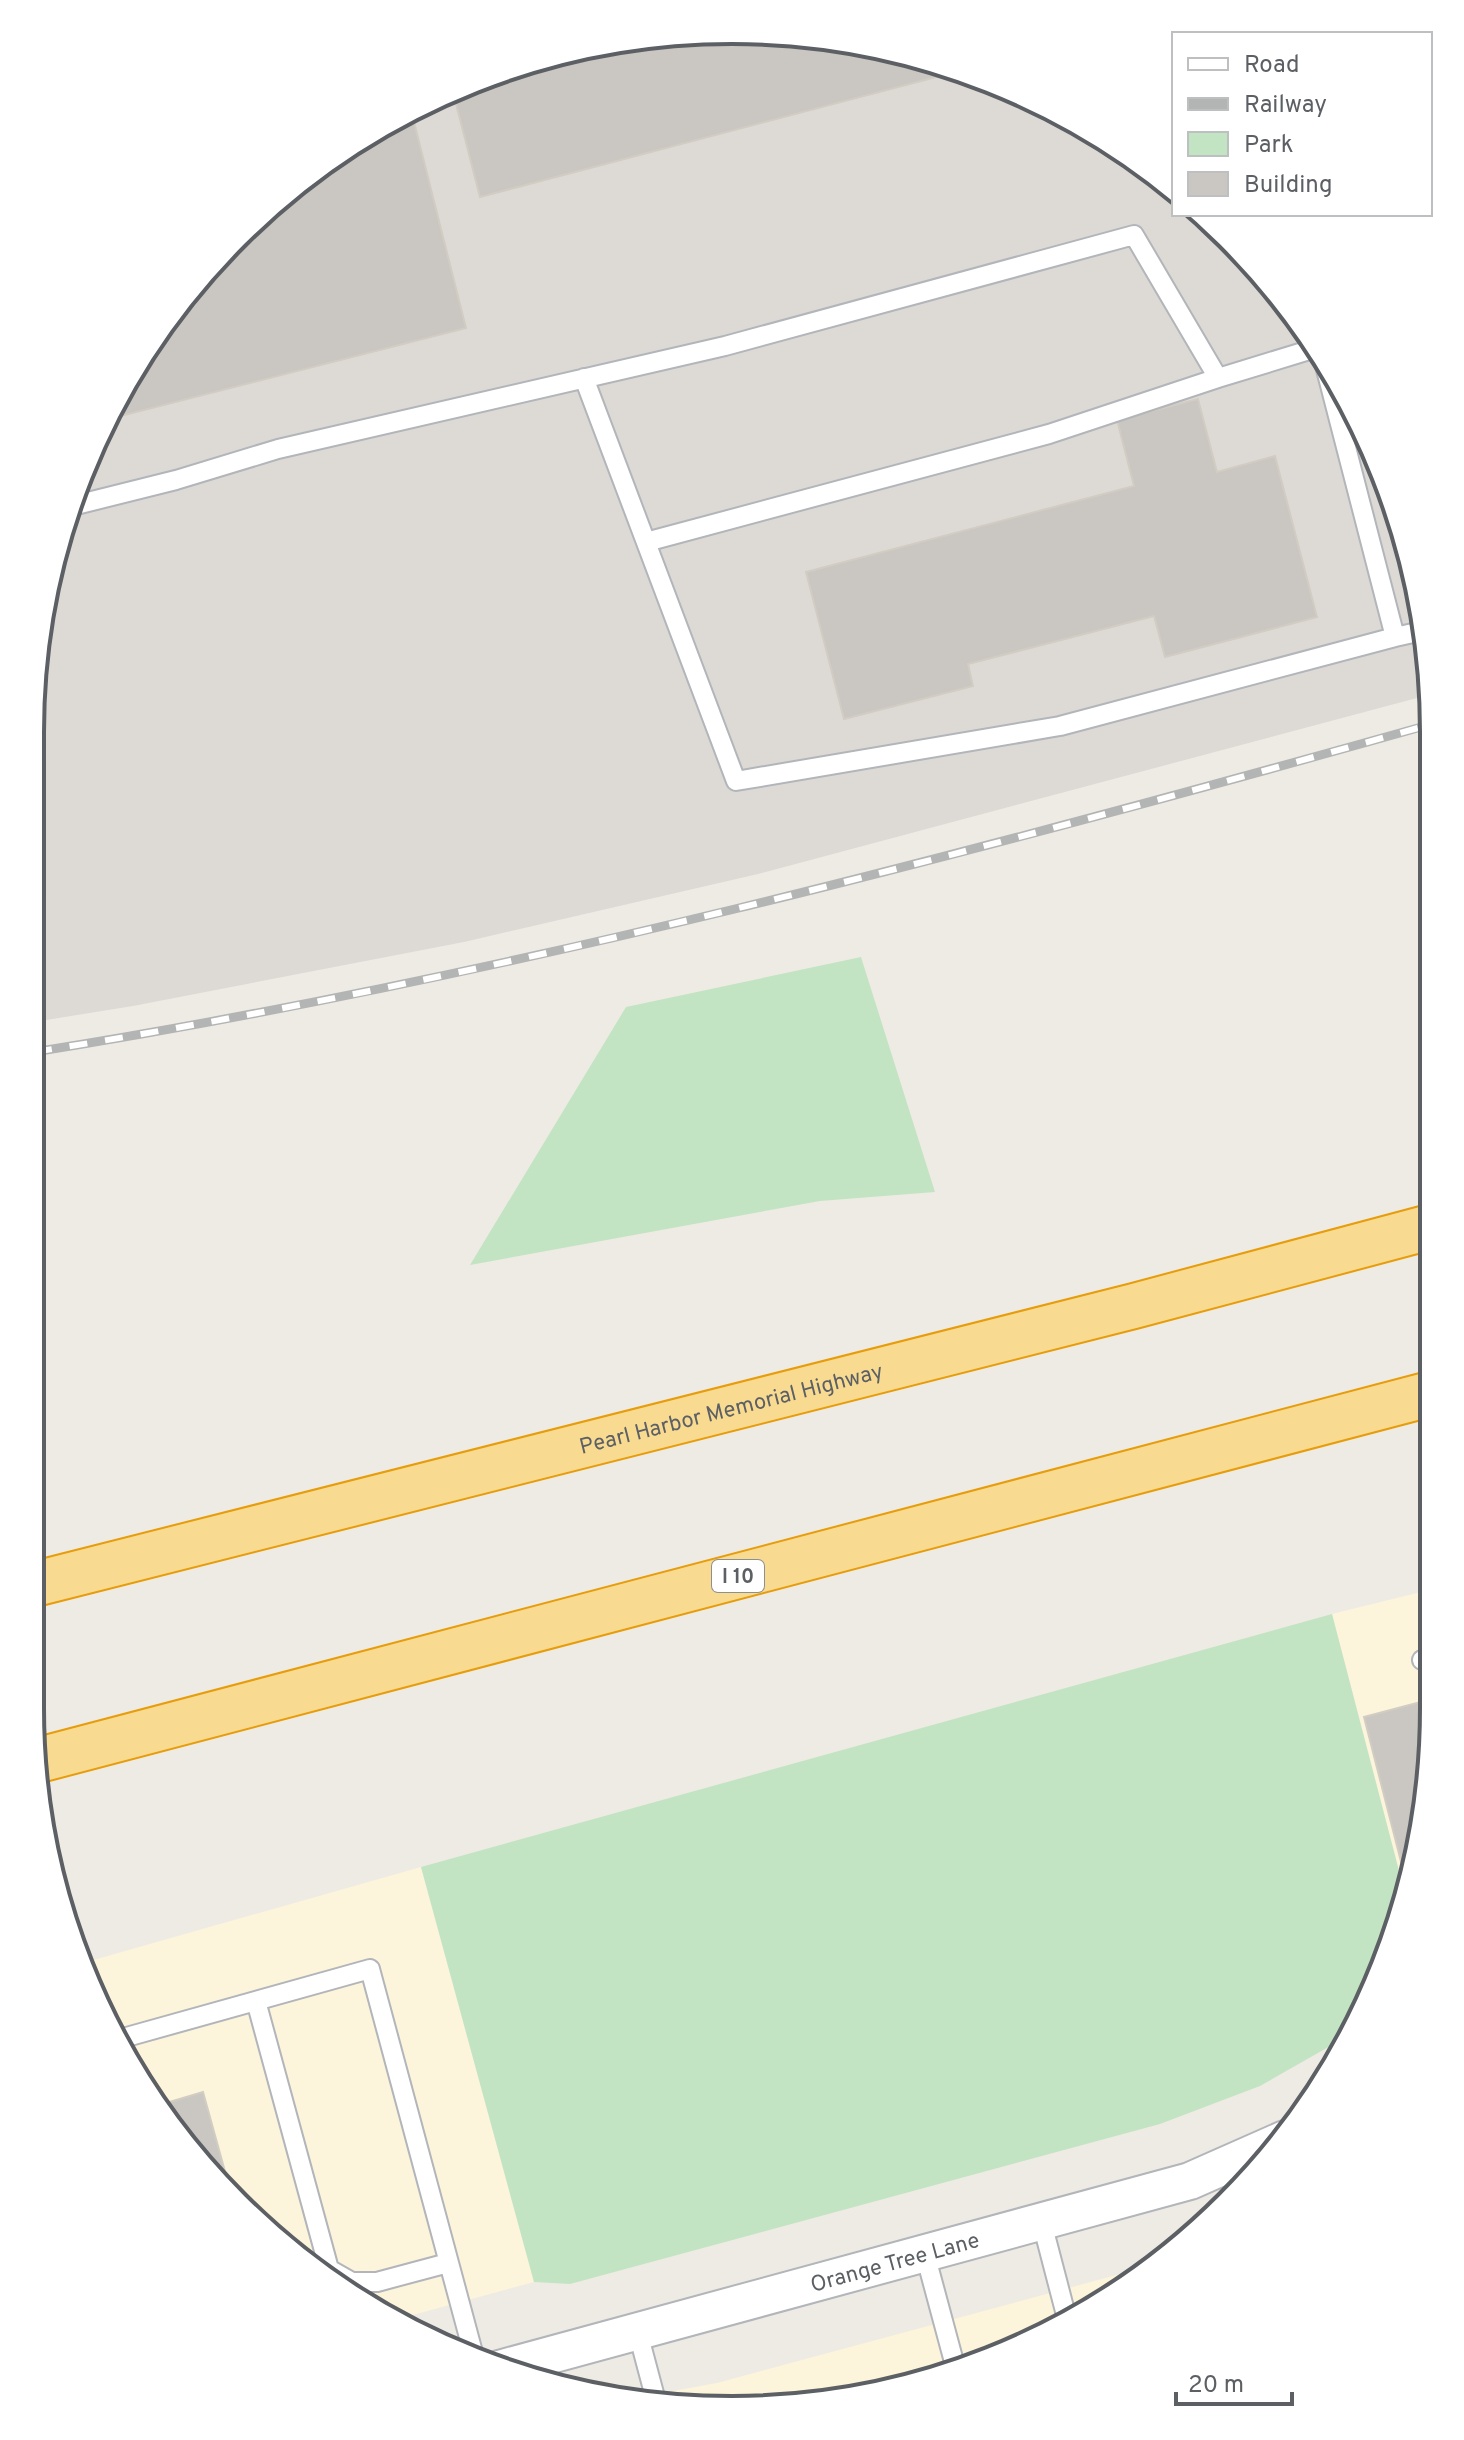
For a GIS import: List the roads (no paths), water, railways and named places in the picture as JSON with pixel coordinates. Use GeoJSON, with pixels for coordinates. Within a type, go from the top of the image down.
{"type":"FeatureCollection","features":[{"type":"Feature","properties":{"kind":"highway"},"geometry":{"type":"LineString","coordinates":[[1134,1306],[1420,1210]]}},
{"type":"Feature","properties":{"kind":"highway","name":"Pearl Harbor Memorial Highway"},"geometry":{"type":"LineString","coordinates":[[44,1582],[1134,1306],[1420,1230]]}},
{"type":"Feature","properties":{"kind":"highway","name":"I 10"},"geometry":{"type":"LineString","coordinates":[[46,1758],[1420,1397]]}},
{"type":"Feature","properties":{"kind":"street","name":"Orange Tree Lane"},"geometry":{"type":"LineString","coordinates":[[523,2363],[1190,2181],[1258,2151]]}},
{"type":"Feature","properties":{"kind":"lane"},"geometry":{"type":"LineString","coordinates":[[84,503],[176,480],[278,449],[725,346],[1134,235],[1218,378]]}},
{"type":"Feature","properties":{"kind":"lane"},"geometry":{"type":"LineString","coordinates":[[646,542],[1049,434],[1305,351]]}},
{"type":"Feature","properties":{"kind":"lane"},"geometry":{"type":"LineString","coordinates":[[584,378],[736,781],[1060,726],[1413,633]]}},
{"type":"Feature","properties":{"kind":"lane"},"geometry":{"type":"LineString","coordinates":[[1333,398],[1395,637]]}},
{"type":"Feature","properties":{"kind":"lane"},"geometry":{"type":"LineString","coordinates":[[128,2037],[370,1969],[471,2345]]}},
{"type":"Feature","properties":{"kind":"lane"},"geometry":{"type":"LineString","coordinates":[[256,2001],[328,2264]]}},
{"type":"Feature","properties":{"kind":"lane"},"geometry":{"type":"LineString","coordinates":[[1042,2223],[1065,2310]]}},
{"type":"Feature","properties":{"kind":"lane"},"geometry":{"type":"LineString","coordinates":[[925,2254],[953,2359]]}},
{"type":"Feature","properties":{"kind":"lane"},"geometry":{"type":"LineString","coordinates":[[353,2282],[377,2282],[448,2263]]}},
{"type":"Feature","properties":{"kind":"lane"},"geometry":{"type":"LineString","coordinates":[[638,2333],[653,2391]]}},
{"type":"Feature","properties":{"kind":"railway"},"geometry":{"type":"LineString","coordinates":[[44,1050],[211,1022],[387,987],[738,908],[1086,819],[1420,727]]}}]}
